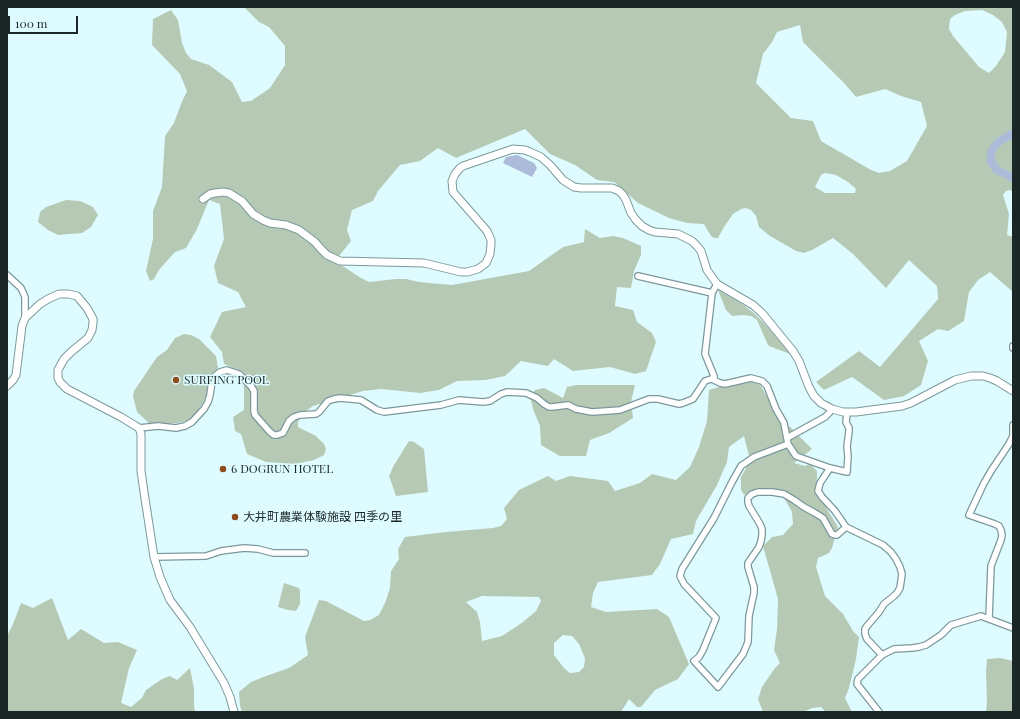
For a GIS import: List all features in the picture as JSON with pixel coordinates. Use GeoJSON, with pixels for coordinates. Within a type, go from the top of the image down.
{"type":"FeatureCollection","features":[{"type":"Feature","properties":{"kind":"street"},"geometry":{"type":"LineString","coordinates":[[203,199],[210,194],[223,192],[229,193],[242,201],[253,214],[270,223],[286,225],[299,230],[315,242],[327,255],[340,261],[424,262],[461,272],[467,272],[478,269],[486,263],[490,254],[491,240],[486,231],[453,192],[452,181],[455,174],[463,166],[506,150],[524,150],[541,157],[563,180],[574,187],[612,188],[619,192],[623,195],[631,213],[636,220],[649,230],[678,234],[685,236],[692,241],[701,251],[707,270],[717,284],[753,305],[762,313],[793,351],[799,361],[814,396],[821,403],[832,409],[847,412],[902,406],[911,403],[955,380],[971,376],[983,376],[990,378],[1013,391]]}},
{"type":"Feature","properties":{"kind":"street"},"geometry":{"type":"LineString","coordinates":[[7,275],[21,288],[25,298],[25,318],[22,326],[16,375],[7,386]]}},
{"type":"Feature","properties":{"kind":"street"},"geometry":{"type":"LineString","coordinates":[[638,276],[712,293]]}},
{"type":"Feature","properties":{"kind":"street"},"geometry":{"type":"LineString","coordinates":[[714,380],[714,376],[705,354],[712,293],[717,284]]}},
{"type":"Feature","properties":{"kind":"street"},"geometry":{"type":"LineString","coordinates":[[25,318],[40,304],[59,294],[74,295],[80,299],[93,319],[92,330],[88,338],[64,359],[58,370],[58,378],[67,389],[139,428],[158,426],[176,428],[185,426],[192,422],[204,409],[208,402],[212,381],[215,376],[227,370],[236,373],[251,386],[254,391],[255,415],[274,435],[282,434],[289,420],[294,417],[316,414],[328,401],[340,398],[361,400],[377,410],[384,412],[440,406],[459,400],[483,402],[493,399],[504,392],[520,392],[533,396],[549,407],[568,405],[584,411],[597,412],[625,409],[649,399],[658,399],[679,404],[693,399],[705,381],[711,379],[724,384],[751,378],[762,381],[767,386],[776,409],[784,423],[787,441],[796,456],[830,468],[847,472],[847,447],[849,431],[846,422],[847,412]]}},
{"type":"Feature","properties":{"kind":"street"},"geometry":{"type":"LineString","coordinates":[[832,409],[825,417],[787,441],[754,456],[741,466],[714,518],[682,569],[680,576],[684,584],[716,618],[703,650],[699,657],[694,661],[718,687],[743,654],[748,642],[749,616],[754,593],[754,587],[748,564],[759,547],[762,535],[762,529],[749,506],[748,498],[752,494],[758,492],[784,494],[823,518],[832,534],[837,535],[846,527]]}},
{"type":"Feature","properties":{"kind":"street"},"geometry":{"type":"LineString","coordinates":[[988,618],[991,566],[1002,535],[1001,530],[995,524],[969,516],[983,485],[1009,444],[1012,436],[1013,425]]}},
{"type":"Feature","properties":{"kind":"street"},"geometry":{"type":"LineString","coordinates":[[139,428],[142,444],[141,471],[154,557],[167,596],[190,627],[224,683],[234,712]]}},
{"type":"Feature","properties":{"kind":"street"},"geometry":{"type":"LineString","coordinates":[[830,468],[820,483],[818,491],[822,498],[835,511],[846,527],[883,545],[891,552],[896,559],[902,574],[897,593],[884,604],[866,629],[865,634],[867,639],[882,655]]}},
{"type":"Feature","properties":{"kind":"street"},"geometry":{"type":"LineString","coordinates":[[154,557],[206,556],[222,551],[244,548],[258,549],[273,553],[305,553]]}},
{"type":"Feature","properties":{"kind":"street"},"geometry":{"type":"LineString","coordinates":[[879,712],[857,684],[858,679],[882,655],[894,649],[912,648],[926,645],[941,635],[951,624],[981,616],[1013,628]]}},
{"type":"Feature","properties":{"kind":"green space"},"geometry":{"type":"Polygon","coordinates":[[[244,7],[1013,7],[1013,192],[1010,190],[1006,191],[1003,195],[1009,214],[1007,235],[1013,237],[1013,292],[990,272],[978,280],[969,292],[964,321],[948,331],[938,329],[919,341],[928,361],[921,385],[904,396],[884,400],[852,377],[824,390],[816,382],[859,351],[880,367],[938,299],[937,286],[909,260],[886,288],[853,254],[833,238],[804,253],[796,251],[770,236],[759,227],[756,216],[751,210],[746,208],[733,214],[718,238],[714,238],[711,236],[704,224],[687,223],[669,218],[638,203],[614,182],[597,180],[575,165],[550,154],[525,129],[456,158],[438,148],[420,161],[400,165],[378,191],[373,201],[352,210],[347,230],[351,241],[335,261],[369,282],[406,279],[419,282],[452,285],[529,271],[563,247],[584,242],[585,229],[600,238],[613,236],[623,238],[641,246],[641,255],[634,271],[631,288],[617,287],[615,306],[633,310],[637,322],[652,333],[656,342],[646,371],[635,374],[610,367],[573,371],[554,359],[548,366],[521,361],[505,376],[486,380],[457,381],[439,390],[420,393],[381,389],[363,391],[313,406],[303,413],[298,422],[298,427],[316,436],[324,444],[326,449],[324,455],[314,460],[295,464],[266,462],[247,454],[241,434],[235,431],[233,417],[244,410],[244,386],[237,369],[224,364],[222,352],[210,337],[222,312],[246,307],[238,292],[218,283],[214,266],[224,239],[220,204],[209,200],[197,229],[186,248],[175,252],[159,270],[154,279],[150,281],[146,271],[153,239],[153,211],[162,187],[165,136],[174,123],[187,91],[180,74],[152,45],[153,19],[171,10],[178,20],[182,43],[186,53],[191,59],[209,65],[232,82],[242,102],[251,101],[270,88],[285,65],[285,46],[269,27],[259,22],[244,7]],[[982,10],[965,11],[955,15],[950,19],[949,29],[979,67],[989,73],[996,66],[1005,52],[1007,32],[1002,22],[993,15],[982,10]],[[800,25],[777,32],[763,54],[756,83],[791,118],[813,121],[821,141],[871,170],[879,173],[890,171],[907,161],[927,126],[921,102],[885,89],[856,97],[803,42],[800,25]],[[825,173],[821,175],[815,187],[825,193],[855,193],[856,189],[836,175],[825,173]]]}},
{"type":"Feature","properties":{"kind":"green space"},"geometry":{"type":"Polygon","coordinates":[[[66,200],[80,201],[93,207],[98,215],[91,227],[82,233],[58,235],[48,230],[38,222],[40,212],[46,207],[66,200]]]}},
{"type":"Feature","properties":{"kind":"green space"},"geometry":{"type":"Polygon","coordinates":[[[718,290],[742,304],[755,314],[790,354],[769,346],[757,320],[751,316],[732,316],[726,310],[718,290]]]}},
{"type":"Feature","properties":{"kind":"green space","name":"SURFING POOL"},"geometry":{"type":"Polygon","coordinates":[[[184,334],[191,335],[199,339],[216,356],[218,368],[206,397],[196,414],[187,421],[151,425],[137,412],[133,396],[134,391],[157,357],[167,350],[175,338],[184,334]]]}},
{"type":"Feature","properties":{"kind":"green space"},"geometry":{"type":"Polygon","coordinates":[[[755,376],[769,400],[788,425],[812,449],[794,463],[805,466],[810,464],[817,471],[816,491],[838,527],[832,548],[829,553],[818,558],[816,567],[825,596],[843,614],[853,631],[859,637],[856,659],[845,698],[852,712],[826,712],[821,707],[812,708],[803,712],[763,712],[758,699],[762,687],[780,663],[774,650],[777,629],[778,599],[763,546],[772,537],[783,535],[793,524],[792,512],[783,496],[766,489],[744,495],[741,490],[741,477],[748,465],[751,464],[744,436],[729,447],[727,462],[717,485],[696,521],[693,534],[671,539],[660,564],[652,575],[598,582],[593,593],[591,607],[606,612],[657,609],[669,617],[689,664],[678,679],[655,690],[641,707],[637,707],[629,699],[621,712],[242,712],[239,692],[251,682],[289,668],[308,655],[305,637],[319,600],[326,601],[364,621],[370,620],[379,615],[390,588],[391,571],[399,559],[398,549],[405,537],[501,526],[507,519],[504,508],[519,490],[548,476],[556,481],[570,476],[608,481],[615,491],[640,483],[652,474],[676,480],[690,467],[699,447],[707,421],[709,390],[755,376]],[[482,596],[466,602],[477,612],[480,622],[482,641],[502,636],[523,622],[536,611],[541,601],[539,597],[482,596]],[[563,635],[554,643],[554,655],[570,673],[579,672],[584,667],[585,658],[579,644],[572,636],[563,635]]]}},
{"type":"Feature","properties":{"kind":"green space"},"geometry":{"type":"Polygon","coordinates":[[[576,385],[635,385],[631,402],[633,418],[609,433],[590,440],[586,456],[560,456],[541,445],[540,426],[533,409],[530,396],[535,390],[544,388],[563,398],[567,387],[576,385]]]}},
{"type":"Feature","properties":{"kind":"green space"},"geometry":{"type":"Polygon","coordinates":[[[409,441],[414,442],[424,449],[428,492],[396,496],[389,476],[409,441]]]}},
{"type":"Feature","properties":{"kind":"green space"},"geometry":{"type":"Polygon","coordinates":[[[284,583],[299,588],[300,604],[296,611],[278,607],[284,583]]]}},
{"type":"Feature","properties":{"kind":"green space"},"geometry":{"type":"Polygon","coordinates":[[[52,598],[68,640],[81,629],[104,643],[118,642],[137,650],[129,668],[121,703],[131,707],[142,698],[146,690],[162,679],[170,676],[177,680],[190,668],[194,689],[195,712],[7,712],[7,636],[21,603],[33,608],[52,598]]]}},
{"type":"Feature","properties":{"kind":"green space"},"geometry":{"type":"Polygon","coordinates":[[[1000,658],[1013,661],[1013,712],[986,712],[987,659],[1000,658]]]}},
{"type":"Feature","properties":{"kind":"water"},"geometry":{"type":"Polygon","coordinates":[[[517,155],[534,163],[537,168],[532,177],[503,163],[506,157],[517,155]]]}},
{"type":"Feature","properties":{"kind":"waterway"},"geometry":{"type":"LineString","coordinates":[[1013,133],[1000,141],[991,152],[991,162],[997,170],[1013,178]]}},
{"type":"Feature","properties":{"kind":"place","name":"SURFING POOL"},"geometry":{"type":"Point","coordinates":[176,380]}},
{"type":"Feature","properties":{"kind":"place","name":"6 DOGRUN HOTEL"},"geometry":{"type":"Point","coordinates":[223,469]}},
{"type":"Feature","properties":{"kind":"place","name":"大井町農業体験施設 四季の里"},"geometry":{"type":"Point","coordinates":[235,517]}}]}
